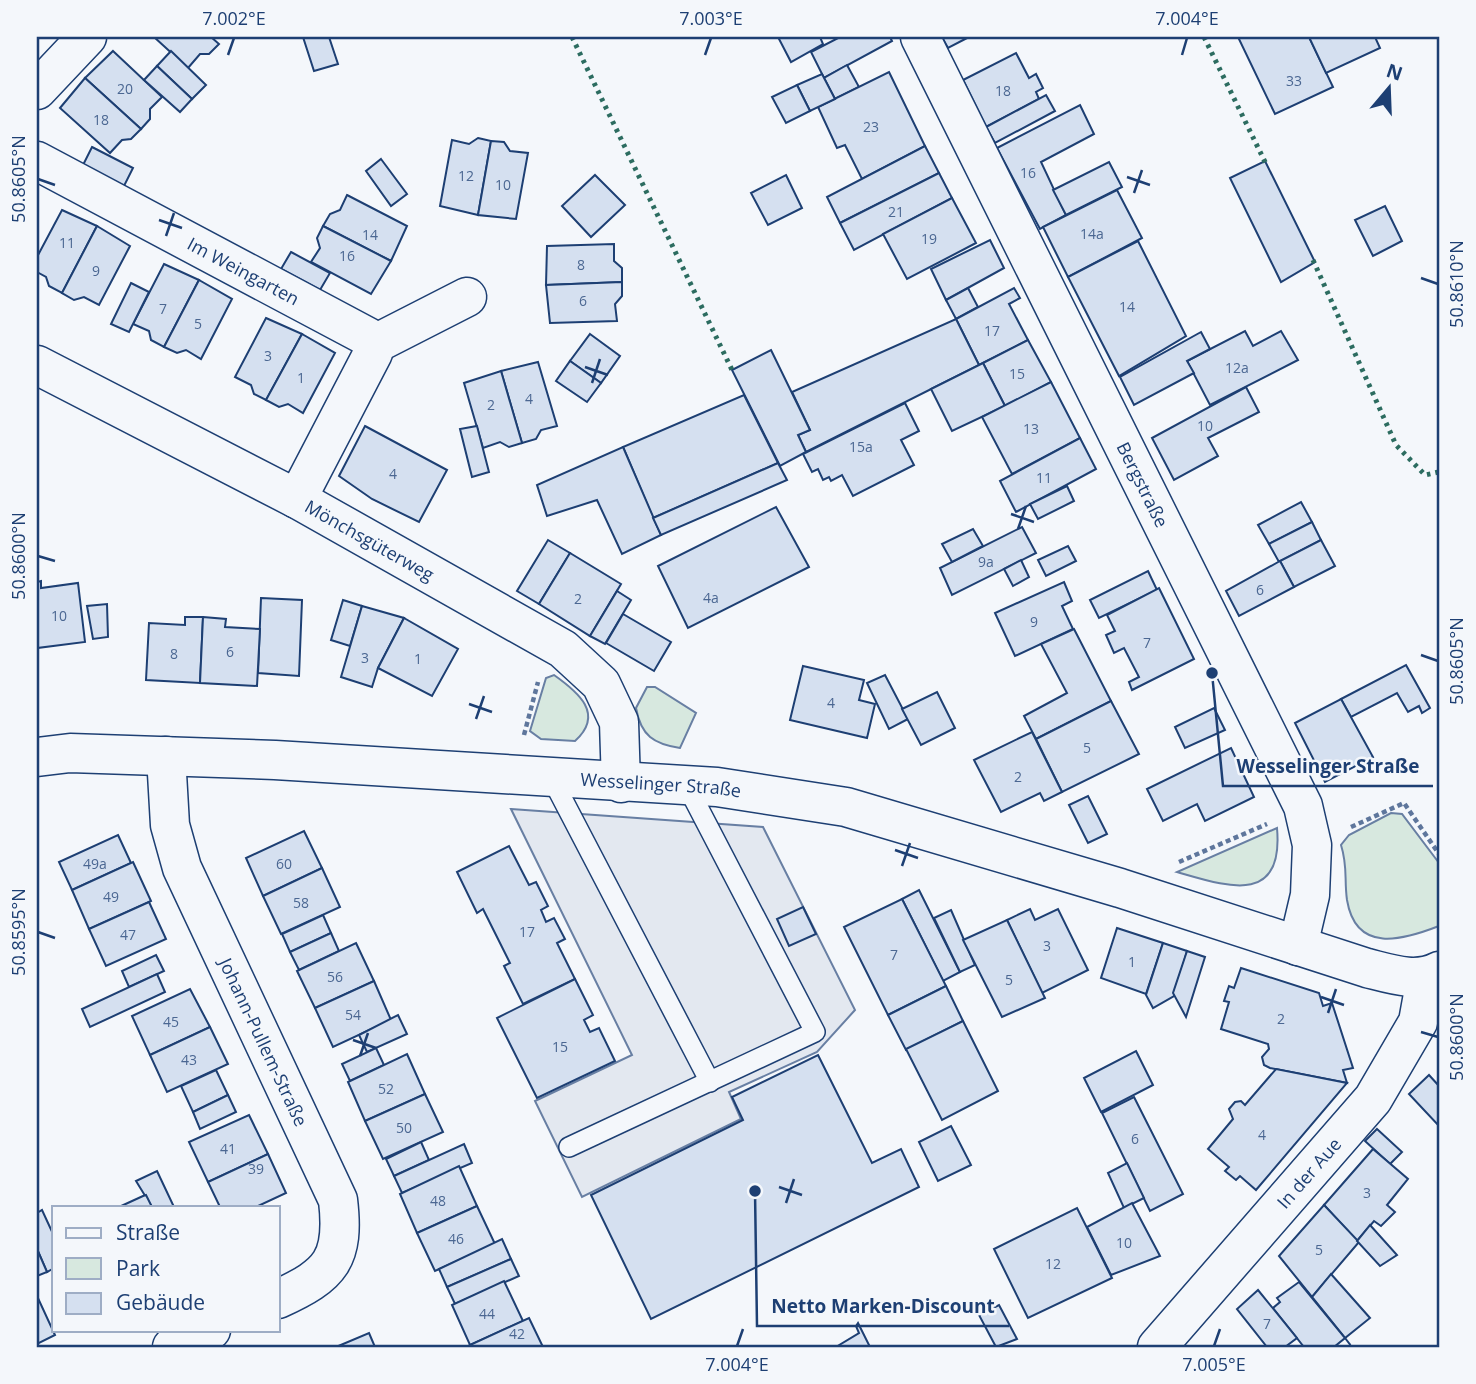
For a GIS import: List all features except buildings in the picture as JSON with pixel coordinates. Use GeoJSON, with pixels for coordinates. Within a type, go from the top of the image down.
{"type":"FeatureCollection","features":[{"type":"Feature","properties":{"kind":"street"},"geometry":{"type":"LineString","coordinates":[[37,90],[88,37]]}},
{"type":"Feature","properties":{"kind":"street","name":"Bergstraße"},"geometry":{"type":"LineString","coordinates":[[920,37],[1308,827],[1310,895],[1298,946]]}},
{"type":"Feature","properties":{"kind":"street","name":"Im Weingarten"},"geometry":{"type":"LineString","coordinates":[[37,161],[358,329],[373,345]]}},
{"type":"Feature","properties":{"kind":"street"},"geometry":{"type":"LineString","coordinates":[[297,499],[373,353],[373,345],[467,297]]}},
{"type":"Feature","properties":{"kind":"street","name":"Mönchsgüterweg"},"geometry":{"type":"LineString","coordinates":[[37,365],[297,499],[564,649],[601,684],[619,722],[621,783]]}},
{"type":"Feature","properties":{"kind":"street","name":"Wesselinger Straße"},"geometry":{"type":"LineString","coordinates":[[37,757],[70,753],[166,756],[687,786],[780,795],[846,807],[1120,888],[1395,975],[1433,974]]}},
{"type":"Feature","properties":{"kind":"street","name":"Johann-Pullem-Straße"},"geometry":{"type":"LineString","coordinates":[[166,756],[170,825],[182,868],[338,1200],[342,1233],[336,1257],[310,1285],[280,1298]]}},
{"type":"Feature","properties":{"kind":"street"},"geometry":{"type":"LineString","coordinates":[[1433,974],[1439,1021]]}},
{"type":"Feature","properties":{"kind":"street","name":"In der Aue"},"geometry":{"type":"LineString","coordinates":[[1157,1347],[1373,1100],[1418,1022],[1433,974]]}},
{"type":"Feature","properties":{"kind":"street"},"geometry":{"type":"LineString","coordinates":[[172,1347],[206,1332]]}},
{"type":"Feature","properties":{"kind":"lane"},"geometry":{"type":"LineString","coordinates":[[552,779],[710,1082]]}},
{"type":"Feature","properties":{"kind":"lane"},"geometry":{"type":"LineString","coordinates":[[569,1147],[815,1032],[687,786]]}},
{"type":"Feature","properties":{"kind":"path"},"geometry":{"type":"LineString","coordinates":[[513,776],[549,641]]}},
{"type":"Feature","properties":{"kind":"path"},"geometry":{"type":"LineString","coordinates":[[1120,888],[1308,827],[1404,803],[1439,854]]}},
{"type":"Feature","properties":{"kind":"green space"},"geometry":{"type":"Polygon","coordinates":[[[554,675],[579,696],[588,713],[584,731],[575,741],[541,739],[530,731],[546,678],[554,675]]]}},
{"type":"Feature","properties":{"kind":"green space"},"geometry":{"type":"Polygon","coordinates":[[[647,687],[655,687],[696,713],[680,748],[656,741],[641,726],[636,708],[647,687]]]}},
{"type":"Feature","properties":{"kind":"green space"},"geometry":{"type":"Polygon","coordinates":[[[1391,813],[1402,814],[1439,863],[1439,926],[1411,935],[1383,939],[1360,929],[1352,917],[1347,900],[1341,845],[1349,835],[1391,813]]]}},
{"type":"Feature","properties":{"kind":"green space"},"geometry":{"type":"Polygon","coordinates":[[[1277,828],[1277,853],[1271,870],[1261,880],[1248,885],[1232,885],[1177,872],[1277,828]]]}},
{"type":"Feature","properties":{"kind":"shaded area"},"geometry":{"type":"Polygon","coordinates":[[[511,809],[763,827],[855,1010],[817,1052],[729,1092],[741,1119],[582,1197],[535,1101],[632,1055],[511,809]]]}},
{"type":"Feature","properties":{"kind":"hedge"},"geometry":{"type":"LineString","coordinates":[[572,37],[732,370]]}},
{"type":"Feature","properties":{"kind":"hedge"},"geometry":{"type":"LineString","coordinates":[[1204,37],[1267,166]]}},
{"type":"Feature","properties":{"kind":"hedge"},"geometry":{"type":"LineString","coordinates":[[1313,260],[1396,445],[1425,475],[1439,472]]}},
{"type":"Feature","properties":{"kind":"fence"},"geometry":{"type":"LineString","coordinates":[[1345,1338],[1352,1347]]}},
{"type":"Feature","properties":{"kind":"place","name":"Wesselinger Straße"},"geometry":{"type":"Point","coordinates":[1212,673]}},
{"type":"Feature","properties":{"kind":"place","name":"Netto Marken-Discount"},"geometry":{"type":"Point","coordinates":[755,1191]}}]}
